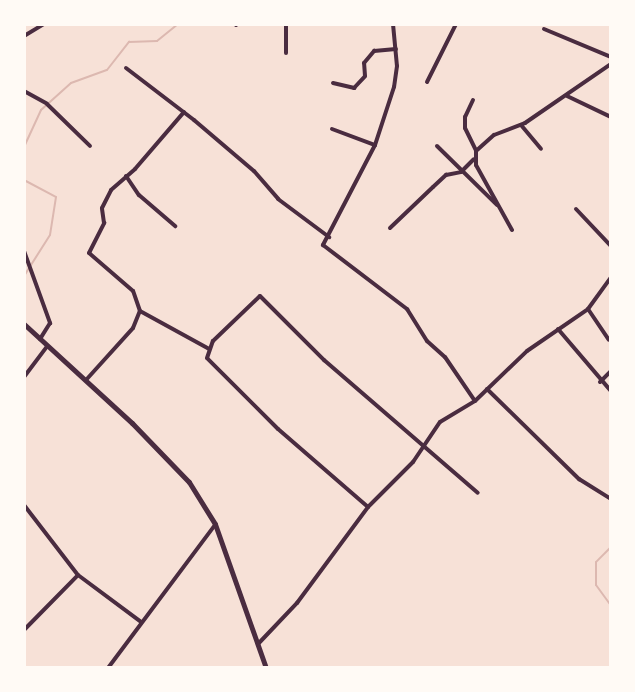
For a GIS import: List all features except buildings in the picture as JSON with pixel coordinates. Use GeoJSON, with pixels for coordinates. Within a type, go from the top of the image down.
{"type":"FeatureCollection","features":[{"type":"Feature","properties":{"kind":"main road"},"geometry":{"type":"LineString","coordinates":[[24,324],[166,456],[189,482],[215,524],[266,668]]}},
{"type":"Feature","properties":{"kind":"street"},"geometry":{"type":"LineString","coordinates":[[24,36],[44,24]]}},
{"type":"Feature","properties":{"kind":"street"},"geometry":{"type":"LineString","coordinates":[[286,24],[286,53]]}},
{"type":"Feature","properties":{"kind":"street"},"geometry":{"type":"LineString","coordinates":[[393,24],[396,49],[394,87],[375,145],[324,245],[407,309],[427,341],[445,357],[475,401]]}},
{"type":"Feature","properties":{"kind":"street"},"geometry":{"type":"LineString","coordinates":[[428,82],[456,24]]}},
{"type":"Feature","properties":{"kind":"street"},"geometry":{"type":"LineString","coordinates":[[544,29],[611,57]]}},
{"type":"Feature","properties":{"kind":"street"},"geometry":{"type":"LineString","coordinates":[[333,83],[354,88],[365,76],[364,63],[374,51],[396,49]]}},
{"type":"Feature","properties":{"kind":"street"},"geometry":{"type":"LineString","coordinates":[[476,151],[494,135],[521,125],[611,64]]}},
{"type":"Feature","properties":{"kind":"street"},"geometry":{"type":"LineString","coordinates":[[126,68],[184,112],[254,171],[278,199],[329,237]]}},
{"type":"Feature","properties":{"kind":"street"},"geometry":{"type":"LineString","coordinates":[[24,91],[47,104],[90,146]]}},
{"type":"Feature","properties":{"kind":"street"},"geometry":{"type":"LineString","coordinates":[[566,95],[611,117]]}},
{"type":"Feature","properties":{"kind":"street"},"geometry":{"type":"LineString","coordinates":[[473,100],[465,117],[465,128],[476,151],[475,159],[512,230]]}},
{"type":"Feature","properties":{"kind":"street"},"geometry":{"type":"LineString","coordinates":[[86,380],[133,328],[140,311],[133,291],[93,259],[88,249],[104,224],[106,199],[184,112]]}},
{"type":"Feature","properties":{"kind":"street"},"geometry":{"type":"LineString","coordinates":[[521,125],[541,149]]}},
{"type":"Feature","properties":{"kind":"street"},"geometry":{"type":"LineString","coordinates":[[332,129],[375,145]]}},
{"type":"Feature","properties":{"kind":"street"},"geometry":{"type":"LineString","coordinates":[[437,146],[461,172],[500,207]]}},
{"type":"Feature","properties":{"kind":"street"},"geometry":{"type":"LineString","coordinates":[[390,228],[446,175],[461,172],[475,159]]}},
{"type":"Feature","properties":{"kind":"street"},"geometry":{"type":"LineString","coordinates":[[126,176],[139,195],[175,226]]}},
{"type":"Feature","properties":{"kind":"street"},"geometry":{"type":"LineString","coordinates":[[576,209],[611,246]]}},
{"type":"Feature","properties":{"kind":"street"},"geometry":{"type":"LineString","coordinates":[[24,251],[50,323],[40,339]]}},
{"type":"Feature","properties":{"kind":"street"},"geometry":{"type":"LineString","coordinates":[[257,644],[297,603],[368,507],[423,447],[440,423],[475,401],[527,351],[588,309],[611,277]]}},
{"type":"Feature","properties":{"kind":"street"},"geometry":{"type":"LineString","coordinates":[[368,507],[278,429],[207,358],[209,349],[260,296],[324,360],[378,404],[423,447],[478,493]]}},
{"type":"Feature","properties":{"kind":"street"},"geometry":{"type":"LineString","coordinates":[[588,309],[609,340]]}},
{"type":"Feature","properties":{"kind":"street"},"geometry":{"type":"LineString","coordinates":[[140,311],[209,349]]}},
{"type":"Feature","properties":{"kind":"street"},"geometry":{"type":"LineString","coordinates":[[558,328],[600,382],[611,391]]}},
{"type":"Feature","properties":{"kind":"street"},"geometry":{"type":"LineString","coordinates":[[24,377],[47,347]]}},
{"type":"Feature","properties":{"kind":"street"},"geometry":{"type":"LineString","coordinates":[[600,382],[611,371]]}},
{"type":"Feature","properties":{"kind":"street"},"geometry":{"type":"LineString","coordinates":[[487,389],[579,479],[611,499]]}},
{"type":"Feature","properties":{"kind":"street"},"geometry":{"type":"LineString","coordinates":[[24,505],[78,575],[141,622]]}},
{"type":"Feature","properties":{"kind":"street"},"geometry":{"type":"LineString","coordinates":[[108,668],[215,524]]}},
{"type":"Feature","properties":{"kind":"street"},"geometry":{"type":"LineString","coordinates":[[24,630],[78,575]]}},
{"type":"Feature","properties":{"kind":"waterway"},"geometry":{"type":"LineString","coordinates":[[24,147],[41,110],[71,83],[107,70],[129,42],[157,41],[178,24]]}},
{"type":"Feature","properties":{"kind":"waterway"},"geometry":{"type":"LineString","coordinates":[[24,180],[56,197],[50,235],[24,276]]}},
{"type":"Feature","properties":{"kind":"waterway"},"geometry":{"type":"LineString","coordinates":[[611,547],[596,562],[596,585],[611,606]]}}]}
